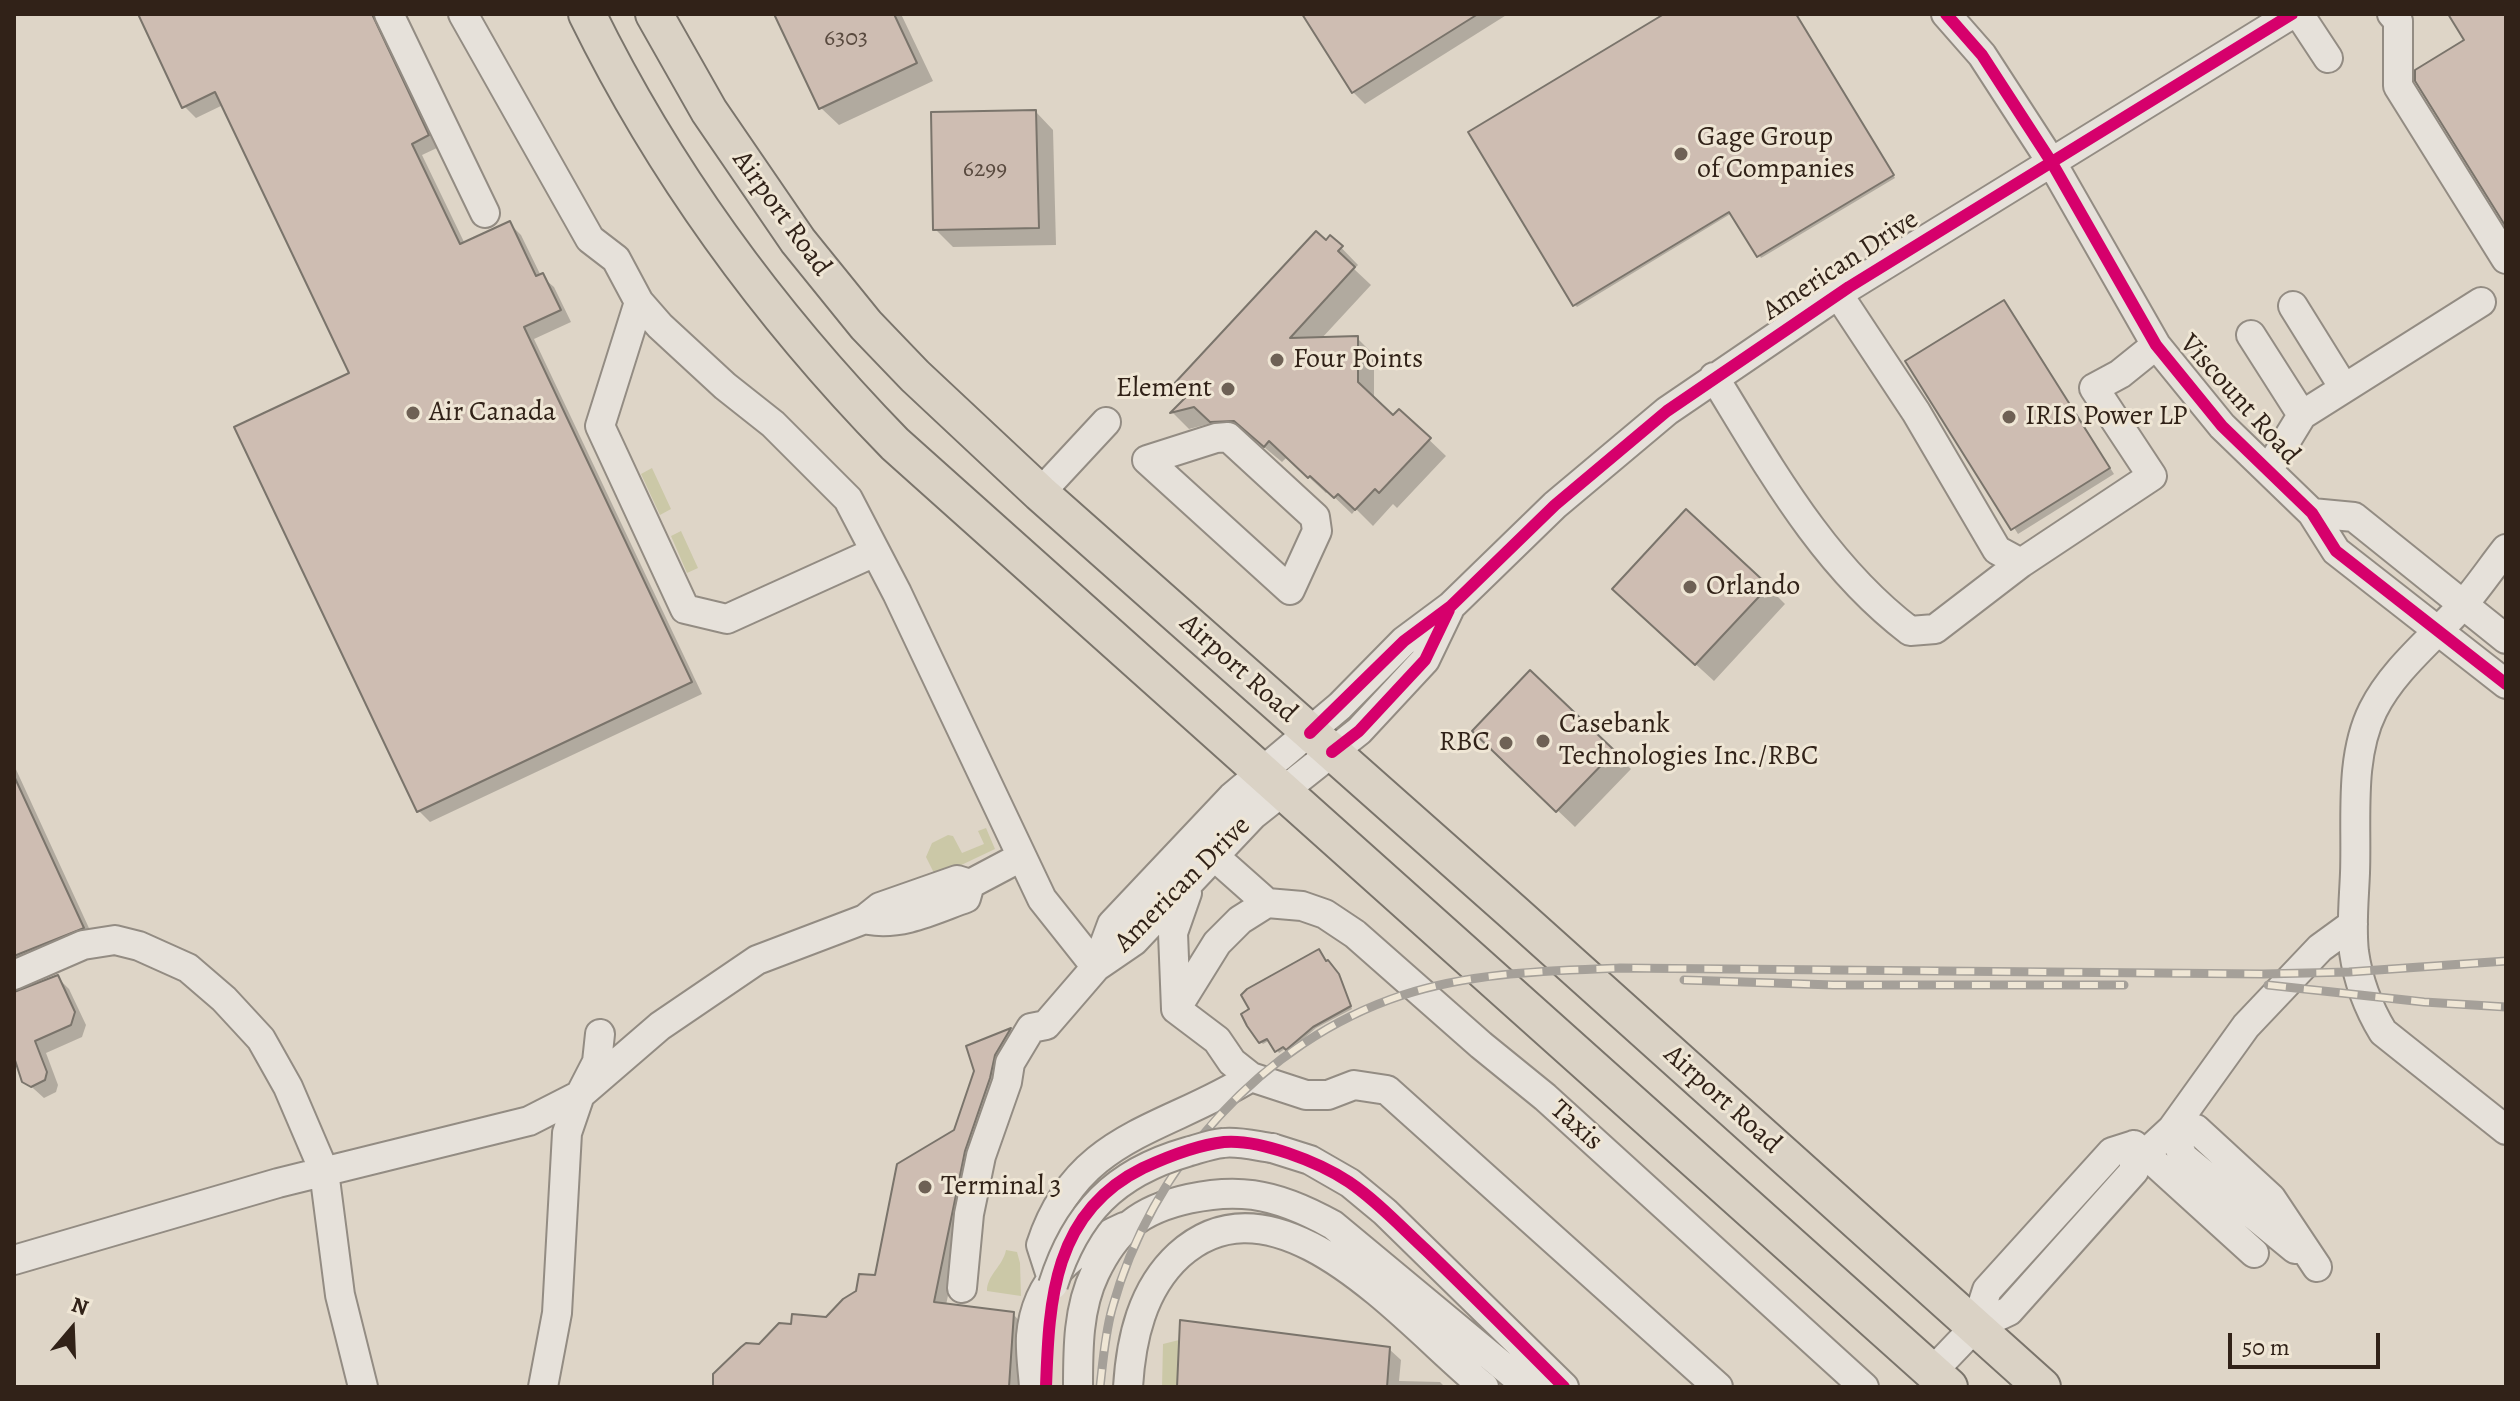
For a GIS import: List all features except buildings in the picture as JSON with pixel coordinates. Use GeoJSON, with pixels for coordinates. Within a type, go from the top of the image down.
{"type":"FeatureCollection","features":[{"type":"Feature","properties":{"kind":"main road"},"geometry":{"type":"LineString","coordinates":[[587,14],[641,116],[699,210],[765,299],[851,398],[937,483],[1940,1379]]}},
{"type":"Feature","properties":{"kind":"main road","name":"Airport Road"},"geometry":{"type":"LineString","coordinates":[[654,14],[682,67],[741,161],[829,282],[915,376],[1040,493],[2042,1387]]}},
{"type":"Feature","properties":{"kind":"street"},"geometry":{"type":"LineString","coordinates":[[389,14],[485,213]]}},
{"type":"Feature","properties":{"kind":"street"},"geometry":{"type":"LineString","coordinates":[[463,14],[590,239],[616,259],[639,302],[660,326],[725,386],[773,424],[848,499],[897,593],[1042,899],[1096,967],[1046,1025],[1031,1028],[1010,1063],[1007,1082],[981,1156],[969,1214],[962,1288]]}},
{"type":"Feature","properties":{"kind":"street","name":"Viscount Road"},"geometry":{"type":"LineString","coordinates":[[1946,14],[1982,55],[2052,163],[2156,345],[2222,426],[2312,513],[2336,551],[2506,684]]}},
{"type":"Feature","properties":{"kind":"street","name":"American Drive"},"geometry":{"type":"LineString","coordinates":[[1096,967],[1112,924],[1232,797],[1272,783],[1321,743],[1359,731],[1425,660],[1451,606],[1566,494],[1667,411],[1838,294],[2292,14]]}},
{"type":"Feature","properties":{"kind":"street"},"geometry":{"type":"LineString","coordinates":[[2299,14],[2328,58]]}},
{"type":"Feature","properties":{"kind":"street"},"geometry":{"type":"LineString","coordinates":[[2399,16],[2398,86],[2506,259]]}},
{"type":"Feature","properties":{"kind":"street"},"geometry":{"type":"LineString","coordinates":[[1838,294],[1916,412],[1997,550],[2021,563]]}},
{"type":"Feature","properties":{"kind":"street"},"geometry":{"type":"LineString","coordinates":[[639,302],[600,426],[685,609],[727,619],[875,552]]}},
{"type":"Feature","properties":{"kind":"street"},"geometry":{"type":"LineString","coordinates":[[2269,469],[2302,415],[2481,302]]}},
{"type":"Feature","properties":{"kind":"street"},"geometry":{"type":"LineString","coordinates":[[2293,306],[2344,388]]}},
{"type":"Feature","properties":{"kind":"street"},"geometry":{"type":"LineString","coordinates":[[2251,335],[2302,415]]}},
{"type":"Feature","properties":{"kind":"street"},"geometry":{"type":"LineString","coordinates":[[1714,377],[1771,470],[1834,559],[1881,608],[1910,631],[1935,629],[2021,563],[2152,476],[2094,388],[2120,374],[2156,345]]}},
{"type":"Feature","properties":{"kind":"street"},"geometry":{"type":"LineString","coordinates":[[1040,493],[1106,422]]}},
{"type":"Feature","properties":{"kind":"street"},"geometry":{"type":"LineString","coordinates":[[1228,437],[1309,510],[1315,517],[1317,531],[1290,590],[1147,460],[1228,437]]}},
{"type":"Feature","properties":{"kind":"street"},"geometry":{"type":"LineString","coordinates":[[2312,513],[2354,517],[2506,639]]}},
{"type":"Feature","properties":{"kind":"street"},"geometry":{"type":"LineString","coordinates":[[2502,1118],[2383,1032],[2372,1013],[2360,979],[2354,953],[2353,924],[2356,793],[2362,742],[2373,711],[2385,690],[2464,604],[2506,549]]}},
{"type":"Feature","properties":{"kind":"street","name":"American Drive"},"geometry":{"type":"LineString","coordinates":[[1096,967],[1134,941],[1253,815],[1272,783]]}},
{"type":"Feature","properties":{"kind":"street"},"geometry":{"type":"LineString","coordinates":[[1176,1009],[1217,943],[1240,920],[1267,903],[1214,856],[1215,815]]}},
{"type":"Feature","properties":{"kind":"street"},"geometry":{"type":"LineString","coordinates":[[14,1260],[324,1171],[529,1121],[580,1095],[660,1026],[757,960],[865,919],[886,923],[966,898],[970,884],[1021,857]]}},
{"type":"Feature","properties":{"kind":"street"},"geometry":{"type":"LineString","coordinates":[[1176,1009],[1173,933],[1191,881]]}},
{"type":"Feature","properties":{"kind":"street","name":"Taxis"},"geometry":{"type":"LineString","coordinates":[[1267,903],[1302,906],[1325,914],[1355,934],[1545,1097],[1864,1387]]}},
{"type":"Feature","properties":{"kind":"street"},"geometry":{"type":"LineString","coordinates":[[1940,1379],[1975,1327],[2009,1311],[2172,1129],[2246,1026],[2320,948],[2353,924]]}},
{"type":"Feature","properties":{"kind":"street"},"geometry":{"type":"LineString","coordinates":[[14,975],[83,945],[115,940],[139,946],[188,968],[224,999],[261,1039],[288,1087],[324,1171],[340,1295],[363,1387]]}},
{"type":"Feature","properties":{"kind":"street"},"geometry":{"type":"LineString","coordinates":[[1176,1009],[1217,1040],[1232,1062],[1251,1077],[1306,1095],[1328,1095],[1354,1085],[1387,1090],[1718,1387]]}},
{"type":"Feature","properties":{"kind":"street"},"geometry":{"type":"LineString","coordinates":[[543,1387],[557,1313],[567,1133],[580,1095],[597,1062],[600,1034]]}},
{"type":"Feature","properties":{"kind":"street"},"geometry":{"type":"LineString","coordinates":[[1052,1279],[1041,1245],[1063,1196],[1085,1170],[1125,1139],[1222,1095],[1251,1077]]}},
{"type":"Feature","properties":{"kind":"street"},"geometry":{"type":"LineString","coordinates":[[2172,1129],[2263,1208],[2317,1267]]}},
{"type":"Feature","properties":{"kind":"street"},"geometry":{"type":"LineString","coordinates":[[1046,1387],[1053,1285],[1070,1241],[1091,1210],[1108,1191],[1129,1175],[1161,1160],[1225,1142],[1272,1148],[1310,1160],[1350,1183],[1471,1293],[1564,1387]]}},
{"type":"Feature","properties":{"kind":"street"},"geometry":{"type":"LineString","coordinates":[[2146,1156],[2161,1195],[2212,1239],[2247,1246]]}},
{"type":"Feature","properties":{"kind":"street"},"geometry":{"type":"LineString","coordinates":[[1034,1387],[1031,1335],[1040,1298],[1060,1267],[1090,1242],[1158,1210],[1189,1199],[1222,1193],[1256,1195],[1300,1207],[1333,1225],[1528,1387]]}},
{"type":"Feature","properties":{"kind":"street"},"geometry":{"type":"LineString","coordinates":[[1078,1387],[1078,1346],[1085,1301],[1105,1256],[1132,1223]]}},
{"type":"Feature","properties":{"kind":"street"},"geometry":{"type":"LineString","coordinates":[[1128,1387],[1136,1325],[1166,1267],[1190,1245],[1228,1230],[1246,1228],[1288,1236],[1329,1256],[1391,1303],[1484,1387]]}},
{"type":"Feature","properties":{"kind":"shaded area"},"geometry":{"type":"Polygon","coordinates":[[[652,468],[671,509],[660,515],[641,474],[652,468]]]}},
{"type":"Feature","properties":{"kind":"shaded area"},"geometry":{"type":"Polygon","coordinates":[[[681,531],[698,568],[687,573],[671,536],[681,531]]]}},
{"type":"Feature","properties":{"kind":"shaded area"},"geometry":{"type":"Polygon","coordinates":[[[986,828],[995,849],[936,877],[926,857],[932,843],[948,835],[953,836],[962,853],[984,844],[978,831],[986,828]]]}},
{"type":"Feature","properties":{"kind":"shaded area"},"geometry":{"type":"Polygon","coordinates":[[[1006,1250],[1017,1252],[1021,1296],[987,1291],[1006,1250]]]}},
{"type":"Feature","properties":{"kind":"shaded area"},"geometry":{"type":"Polygon","coordinates":[[[1179,1340],[1177,1387],[1162,1387],[1163,1344],[1179,1340]]]}},
{"type":"Feature","properties":{"kind":"railway"},"geometry":{"type":"LineString","coordinates":[[1100,1387],[1112,1309],[1130,1257],[1154,1206],[1184,1159],[1219,1116],[1259,1077],[1304,1044],[1352,1016],[1429,987],[1483,977],[1620,968],[2263,974],[2349,972],[2506,961]]}},
{"type":"Feature","properties":{"kind":"railway"},"geometry":{"type":"LineString","coordinates":[[1684,980],[1833,985],[2124,985]]}},
{"type":"Feature","properties":{"kind":"railway"},"geometry":{"type":"LineString","coordinates":[[2268,985],[2424,1002],[2506,1007]]}},
{"type":"Feature","properties":{"kind":"cycle path"},"geometry":{"type":"LineString","coordinates":[[1946,14],[1982,55],[2052,163],[2156,345],[2222,426],[2312,513],[2336,551],[2506,684]]}},
{"type":"Feature","properties":{"kind":"cycle path"},"geometry":{"type":"LineString","coordinates":[[1310,733],[1404,641],[1451,606],[1555,505],[1667,411],[1849,287],[2292,14]]}},
{"type":"Feature","properties":{"kind":"cycle path"},"geometry":{"type":"LineString","coordinates":[[1332,752],[1359,731],[1425,660],[1449,610]]}},
{"type":"Feature","properties":{"kind":"cycle path"},"geometry":{"type":"LineString","coordinates":[[1046,1387],[1054,1291],[1062,1261],[1090,1209],[1113,1186],[1143,1168],[1182,1152],[1224,1142],[1254,1144],[1289,1153],[1336,1174],[1359,1189],[1444,1267],[1564,1387]]}},
{"type":"Feature","properties":{"kind":"place","name":"Gage Group of Companies"},"geometry":{"type":"Point","coordinates":[1681,154]}},
{"type":"Feature","properties":{"kind":"place","name":"Four Points"},"geometry":{"type":"Point","coordinates":[1277,360]}},
{"type":"Feature","properties":{"kind":"place","name":"Element"},"geometry":{"type":"Point","coordinates":[1228,389]}},
{"type":"Feature","properties":{"kind":"place","name":"Air Canada"},"geometry":{"type":"Point","coordinates":[413,413]}},
{"type":"Feature","properties":{"kind":"place","name":"IRIS Power LP"},"geometry":{"type":"Point","coordinates":[2009,417]}},
{"type":"Feature","properties":{"kind":"place","name":"Orlando"},"geometry":{"type":"Point","coordinates":[1690,587]}},
{"type":"Feature","properties":{"kind":"place","name":"Casebank Technologies Inc./RBC"},"geometry":{"type":"Point","coordinates":[1543,741]}},
{"type":"Feature","properties":{"kind":"place","name":"RBC"},"geometry":{"type":"Point","coordinates":[1506,743]}},
{"type":"Feature","properties":{"kind":"place","name":"Terminal 3"},"geometry":{"type":"Point","coordinates":[925,1187]}}]}
